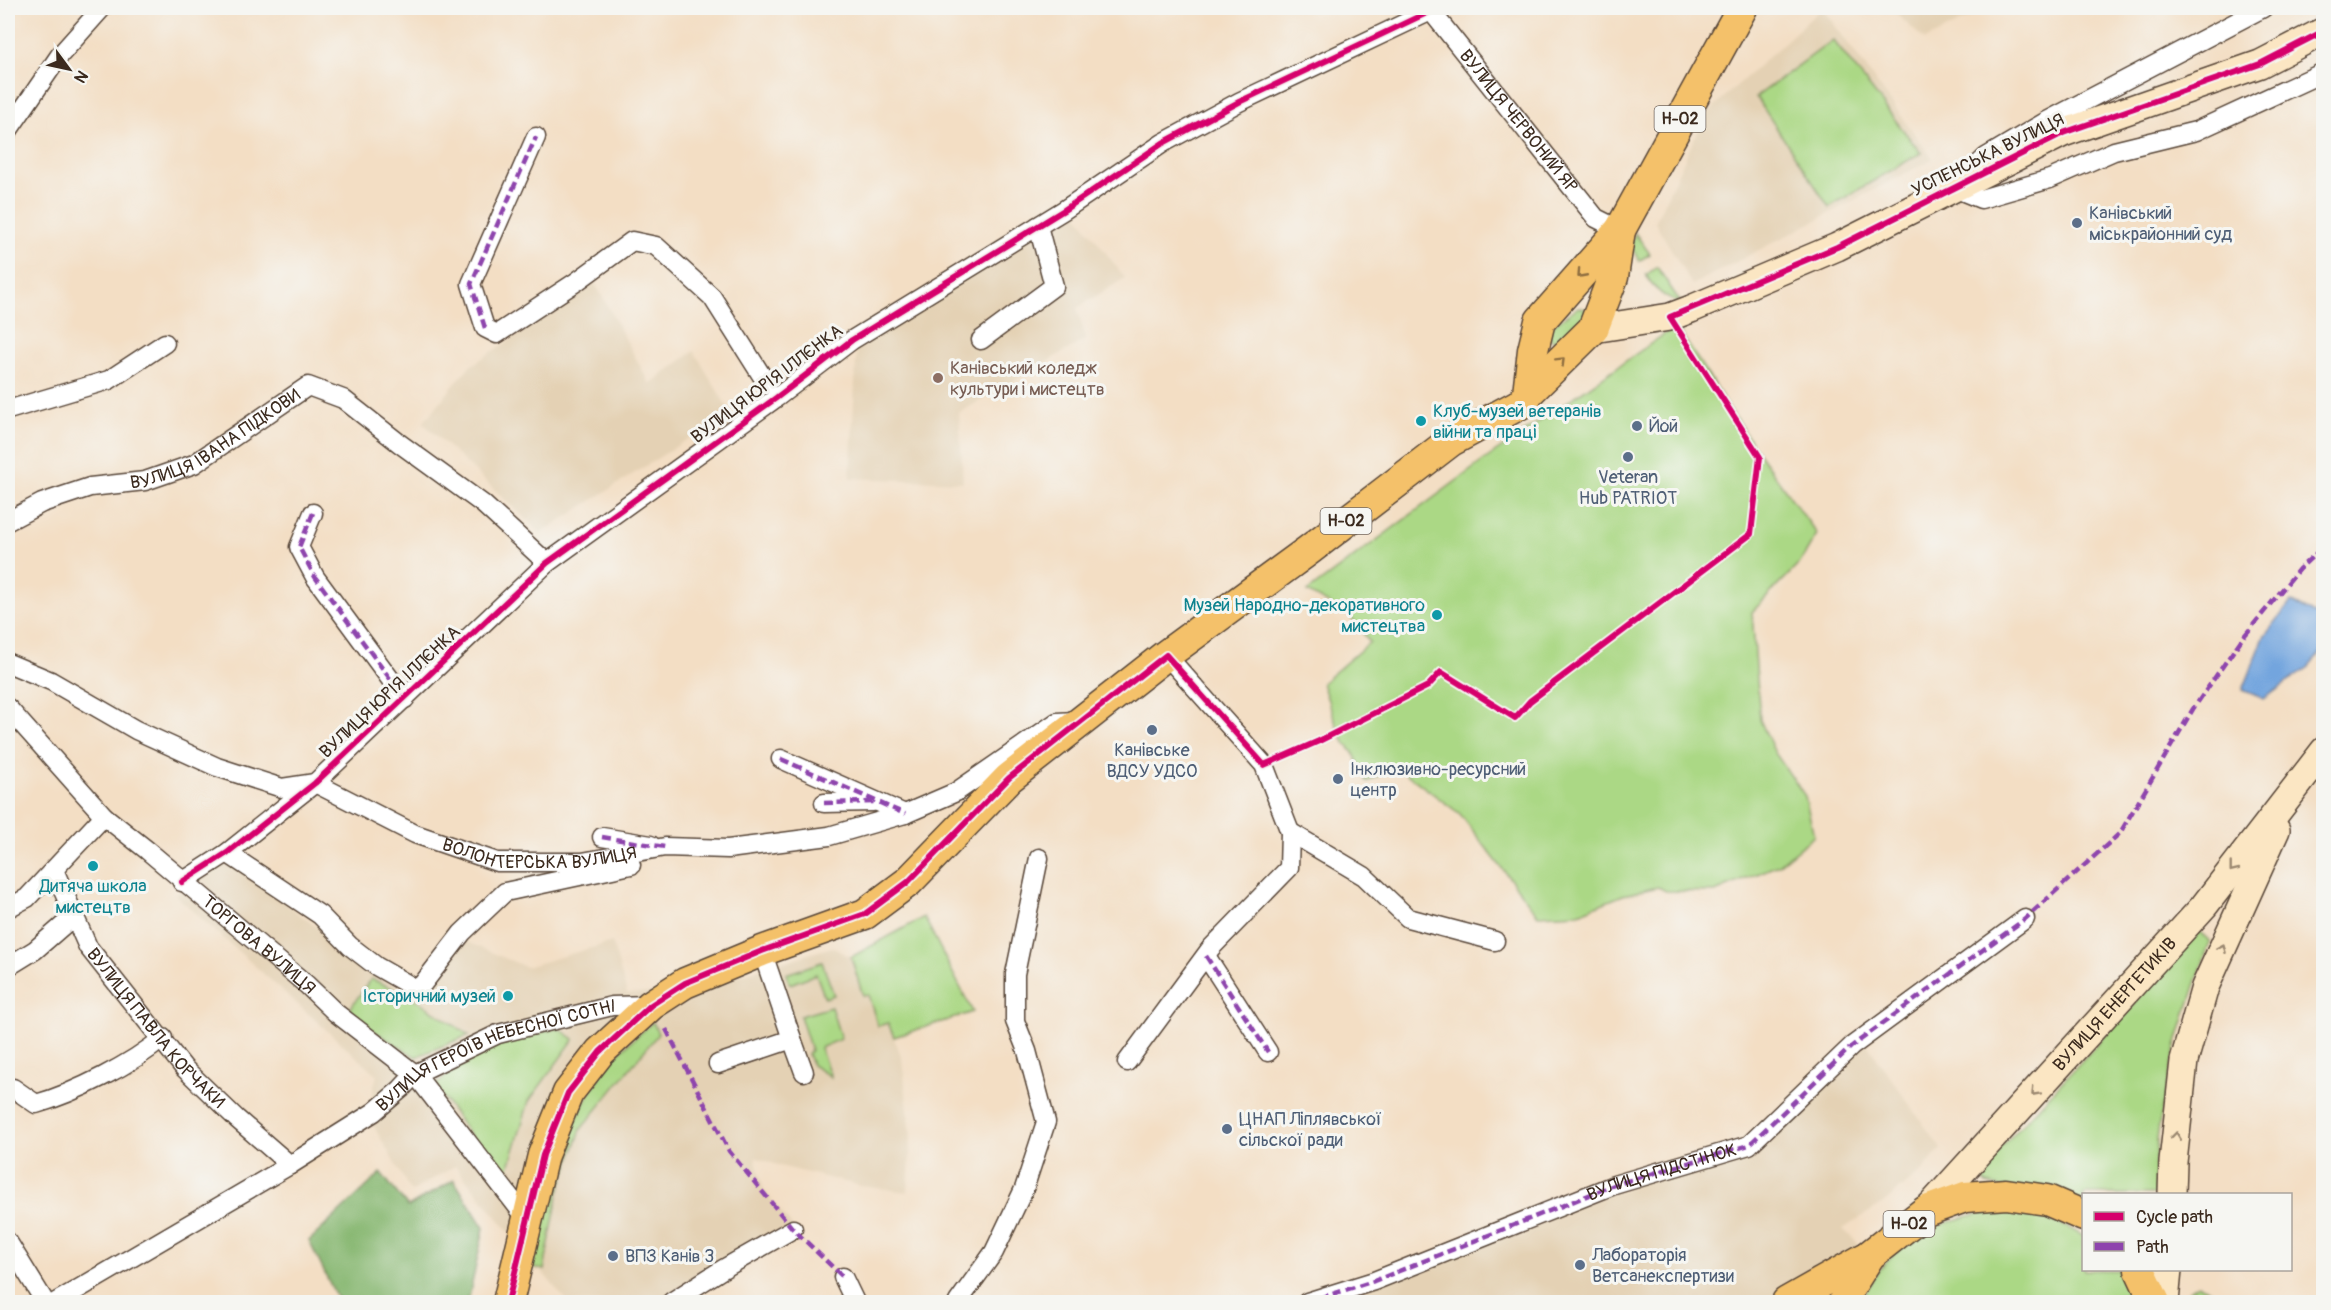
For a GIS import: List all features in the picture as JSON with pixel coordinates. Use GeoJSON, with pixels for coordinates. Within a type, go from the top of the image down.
{"type":"FeatureCollection","features":[{"type":"Feature","properties":{"kind":"main road","name":"Н-02"},"geometry":{"type":"LineString","coordinates":[[508,1302],[543,1155],[568,1093],[600,1052],[651,1005],[685,983],[762,951],[865,914],[909,882],[1009,778],[1166,655],[1309,550],[1451,441],[1524,402],[1528,393],[1533,350],[1540,321],[1620,230],[1742,8]]}},
{"type":"Feature","properties":{"kind":"main road","name":"УСПЕНСЬКА ВУЛИЦЯ"},"geometry":{"type":"LineString","coordinates":[[1593,329],[1670,317],[1691,309],[1837,247],[2063,133],[2260,64],[2324,31]]}},
{"type":"Feature","properties":{"kind":"main road","name":"Н-02"},"geometry":{"type":"LineString","coordinates":[[1528,393],[1593,329],[1613,277],[1620,230]]}},
{"type":"Feature","properties":{"kind":"main road","name":"ВУЛИЦЯ ЕНЕРГЕТИКІВ"},"geometry":{"type":"LineString","coordinates":[[1926,1211],[2204,906],[2324,751]]}},
{"type":"Feature","properties":{"kind":"main road","name":"ВУЛИЦЯ ЕНЕРГЕТИКІВ"},"geometry":{"type":"LineString","coordinates":[[2172,1193],[2172,1162],[2184,1061],[2205,987],[2295,788]]}},
{"type":"Feature","properties":{"kind":"main road","name":"Н-02"},"geometry":{"type":"LineString","coordinates":[[1787,1302],[1870,1255],[1926,1211],[1965,1197],[2006,1194],[2047,1200],[2082,1215]]}},
{"type":"Feature","properties":{"kind":"main road","name":"Н-02"},"geometry":{"type":"LineString","coordinates":[[1844,1302],[1848,1290],[1870,1255]]}},
{"type":"Feature","properties":{"kind":"main road"},"geometry":{"type":"LineString","coordinates":[[2141,1271],[2156,1302]]}},
{"type":"Feature","properties":{"kind":"main road"},"geometry":{"type":"LineString","coordinates":[[2165,1302],[2168,1271]]}},
{"type":"Feature","properties":{"kind":"street"},"geometry":{"type":"LineString","coordinates":[[8,131],[60,55],[102,8]]}},
{"type":"Feature","properties":{"kind":"street"},"geometry":{"type":"LineString","coordinates":[[2263,8],[2047,121],[1986,157],[1954,188],[1982,199],[2050,179],[2114,151],[2196,131],[2324,72]]}},
{"type":"Feature","properties":{"kind":"street","name":"ВУЛИЦЯ ЧЕРВОНИЙ ЯР"},"geometry":{"type":"LineString","coordinates":[[1429,9],[1596,219],[1620,230]]}},
{"type":"Feature","properties":{"kind":"street","name":"ВУЛИЦЯ ЮРІЯ ІЛЛЄНКА"},"geometry":{"type":"LineString","coordinates":[[182,882],[227,853],[315,783],[547,563],[852,340],[1038,226],[1164,143],[1220,112],[1429,9]]}},
{"type":"Feature","properties":{"kind":"street"},"geometry":{"type":"LineString","coordinates":[[537,137],[471,284],[485,328],[497,334],[632,241],[656,246],[712,297],[767,384]]}},
{"type":"Feature","properties":{"kind":"street"},"geometry":{"type":"LineString","coordinates":[[981,340],[1054,286],[1038,226]]}},
{"type":"Feature","properties":{"kind":"street"},"geometry":{"type":"LineString","coordinates":[[8,410],[109,380],[165,343]]}},
{"type":"Feature","properties":{"kind":"street","name":"ВУЛИЦЯ ІВАНА ПІДКОВИ"},"geometry":{"type":"LineString","coordinates":[[8,521],[42,503],[90,487],[145,481],[194,464],[308,386],[343,399],[483,504],[547,563]]}},
{"type":"Feature","properties":{"kind":"street"},"geometry":{"type":"LineString","coordinates":[[313,513],[299,547],[315,576],[405,699]]}},
{"type":"Feature","properties":{"kind":"street"},"geometry":{"type":"LineString","coordinates":[[1127,1062],[1206,956],[1289,868],[1290,832],[1264,765],[1166,655]]}},
{"type":"Feature","properties":{"kind":"street"},"geometry":{"type":"LineString","coordinates":[[8,663],[51,681],[136,730],[216,767],[282,788],[315,783]]}},
{"type":"Feature","properties":{"kind":"street","name":"ТОРГОВА ВУЛИЦЯ"},"geometry":{"type":"LineString","coordinates":[[8,708],[104,816],[307,985],[336,1013],[414,1074],[527,1219]]}},
{"type":"Feature","properties":{"kind":"street","name":"ВОЛОНТЕРСЬКА ВУЛИЦЯ"},"geometry":{"type":"LineString","coordinates":[[315,783],[415,834],[496,862],[582,862],[664,847],[728,849],[829,836],[905,814],[956,792],[1057,722],[1083,720]]}},
{"type":"Feature","properties":{"kind":"street"},"geometry":{"type":"LineString","coordinates":[[781,759],[905,814]]}},
{"type":"Feature","properties":{"kind":"street"},"geometry":{"type":"LineString","coordinates":[[824,803],[878,802]]}},
{"type":"Feature","properties":{"kind":"street"},"geometry":{"type":"LineString","coordinates":[[8,908],[27,898],[104,816]]}},
{"type":"Feature","properties":{"kind":"street"},"geometry":{"type":"LineString","coordinates":[[1290,832],[1364,876],[1408,918],[1496,940]]}},
{"type":"Feature","properties":{"kind":"street"},"geometry":{"type":"LineString","coordinates":[[602,837],[664,847]]}},
{"type":"Feature","properties":{"kind":"street"},"geometry":{"type":"LineString","coordinates":[[227,853],[321,915],[350,946],[376,966],[418,990],[462,933],[505,892],[657,860],[688,848]]}},
{"type":"Feature","properties":{"kind":"street"},"geometry":{"type":"LineString","coordinates":[[958,1302],[994,1252],[1024,1189],[1046,1122],[1027,1051],[1015,1021],[1015,974],[1039,858]]}},
{"type":"Feature","properties":{"kind":"street","name":"ВУЛИЦЯ ПАВЛА КОРЧАКИ"},"geometry":{"type":"LineString","coordinates":[[54,870],[88,947],[184,1068],[237,1119],[290,1165]]}},
{"type":"Feature","properties":{"kind":"street"},"geometry":{"type":"LineString","coordinates":[[9,966],[35,950],[74,916]]}},
{"type":"Feature","properties":{"kind":"street","name":"ВУЛИЦЯ ПІДСТІНОК"},"geometry":{"type":"LineString","coordinates":[[1307,1302],[1374,1281],[1614,1185],[1749,1144],[1852,1046],[2025,919]]}},
{"type":"Feature","properties":{"kind":"street"},"geometry":{"type":"LineString","coordinates":[[762,951],[804,1072]]}},
{"type":"Feature","properties":{"kind":"street"},"geometry":{"type":"LineString","coordinates":[[1206,956],[1268,1052]]}},
{"type":"Feature","properties":{"kind":"street","name":"ВУЛИЦЯ ГЕРОЇВ НЕБЕСНОЇ СОТНІ"},"geometry":{"type":"LineString","coordinates":[[56,1302],[290,1165],[374,1112],[401,1089],[414,1074],[498,1034],[612,1006],[651,1005]]}},
{"type":"Feature","properties":{"kind":"street"},"geometry":{"type":"LineString","coordinates":[[8,1089],[13,1088],[36,1104],[63,1097],[148,1051],[162,1038]]}},
{"type":"Feature","properties":{"kind":"street"},"geometry":{"type":"LineString","coordinates":[[718,1064],[792,1040]]}},
{"type":"Feature","properties":{"kind":"street"},"geometry":{"type":"LineString","coordinates":[[671,1302],[793,1229]]}},
{"type":"Feature","properties":{"kind":"street"},"geometry":{"type":"LineString","coordinates":[[8,1242],[45,1302]]}},
{"type":"Feature","properties":{"kind":"street"},"geometry":{"type":"LineString","coordinates":[[843,1277],[855,1302]]}},
{"type":"Feature","properties":{"kind":"shaded area"},"geometry":{"type":"Polygon","coordinates":[[[1822,8],[1933,159],[1692,285],[1655,222],[1706,114],[1822,8]]]}},
{"type":"Feature","properties":{"kind":"shaded area"},"geometry":{"type":"Polygon","coordinates":[[[1890,8],[1988,8],[1925,40],[1890,8]]]}},
{"type":"Feature","properties":{"kind":"shaded area","name":"Канівський коледж культури і мистецтв"},"geometry":{"type":"Polygon","coordinates":[[[1072,208],[1125,278],[1077,308],[1086,339],[959,413],[963,482],[850,478],[857,343],[1072,208]]]}},
{"type":"Feature","properties":{"kind":"shaded area"},"geometry":{"type":"Polygon","coordinates":[[[595,283],[650,384],[694,351],[730,412],[541,533],[423,423],[469,367],[595,283]]]}},
{"type":"Feature","properties":{"kind":"shaded area"},"geometry":{"type":"Polygon","coordinates":[[[228,859],[359,960],[408,992],[448,934],[526,967],[612,942],[627,994],[688,991],[832,947],[851,957],[863,996],[867,995],[878,1026],[888,1023],[902,1058],[911,1137],[908,1192],[861,1186],[780,1166],[755,1157],[764,1190],[794,1229],[685,1302],[567,1302],[455,1166],[411,1192],[367,1114],[377,1075],[175,895],[228,859]]]}},
{"type":"Feature","properties":{"kind":"shaded area"},"geometry":{"type":"Polygon","coordinates":[[[1866,1043],[1941,1149],[1921,1172],[1883,1203],[1843,1229],[1870,1255],[1844,1302],[1307,1302],[1749,1145],[1866,1043]]]}},
{"type":"Feature","properties":{"kind":"green space"},"geometry":{"type":"Polygon","coordinates":[[[1833,40],[1921,153],[1829,207],[1756,97],[1833,40]]]}},
{"type":"Feature","properties":{"kind":"green space"},"geometry":{"type":"Polygon","coordinates":[[[1635,233],[1650,254],[1639,261],[1631,246],[1635,233]]]}},
{"type":"Feature","properties":{"kind":"green space"},"geometry":{"type":"Polygon","coordinates":[[[1657,267],[1681,303],[1665,296],[1649,280],[1646,275],[1657,267]]]}},
{"type":"Feature","properties":{"kind":"green space"},"geometry":{"type":"Polygon","coordinates":[[[1578,307],[1589,310],[1591,321],[1560,344],[1549,338],[1550,327],[1578,307]]]}},
{"type":"Feature","properties":{"kind":"green space"},"geometry":{"type":"Polygon","coordinates":[[[1676,326],[1753,445],[1817,534],[1800,563],[1752,612],[1760,720],[1775,753],[1805,796],[1814,836],[1778,865],[1715,892],[1666,891],[1658,887],[1623,895],[1579,913],[1538,915],[1460,814],[1397,767],[1367,782],[1354,754],[1343,740],[1322,683],[1370,642],[1350,616],[1307,592],[1487,458],[1676,326]]]}},
{"type":"Feature","properties":{"kind":"green space"},"geometry":{"type":"Polygon","coordinates":[[[924,917],[973,1012],[894,1037],[888,1023],[878,1026],[868,995],[863,996],[851,957],[924,917]]]}},
{"type":"Feature","properties":{"kind":"green space"},"geometry":{"type":"Polygon","coordinates":[[[2201,932],[2210,942],[2171,1066],[2158,1131],[2155,1193],[2082,1193],[2082,1205],[1986,1184],[1977,1173],[2132,1007],[2152,979],[2192,934],[2201,932]]]}},
{"type":"Feature","properties":{"kind":"green space"},"geometry":{"type":"Polygon","coordinates":[[[822,962],[834,995],[825,998],[816,974],[790,984],[786,974],[822,962]]]}},
{"type":"Feature","properties":{"kind":"green space"},"geometry":{"type":"Polygon","coordinates":[[[371,979],[409,995],[469,1035],[416,1057],[346,1014],[371,979]]]}},
{"type":"Feature","properties":{"kind":"green space"},"geometry":{"type":"Polygon","coordinates":[[[831,1007],[841,1039],[820,1048],[831,1077],[812,1065],[808,1054],[811,1050],[800,1016],[831,1007]]]}},
{"type":"Feature","properties":{"kind":"green space"},"geometry":{"type":"Polygon","coordinates":[[[653,1022],[658,1034],[581,1129],[558,1195],[544,1270],[532,1268],[560,1158],[582,1107],[596,1082],[613,1059],[653,1022]]]}},
{"type":"Feature","properties":{"kind":"green space"},"geometry":{"type":"Polygon","coordinates":[[[558,1028],[574,1039],[529,1101],[508,1170],[482,1152],[435,1086],[460,1063],[500,1043],[558,1028]]]}},
{"type":"Feature","properties":{"kind":"green space"},"geometry":{"type":"Polygon","coordinates":[[[381,1173],[408,1207],[454,1180],[484,1228],[468,1302],[339,1302],[309,1241],[381,1173]]]}},
{"type":"Feature","properties":{"kind":"green space"},"geometry":{"type":"Polygon","coordinates":[[[1985,1212],[2012,1213],[2048,1219],[2071,1229],[2082,1235],[2082,1271],[2122,1271],[2141,1302],[1860,1302],[1879,1271],[1904,1245],[1929,1230],[1985,1212]]]}},
{"type":"Feature","properties":{"kind":"green space"},"geometry":{"type":"Polygon","coordinates":[[[2198,1285],[2214,1294],[2215,1302],[2186,1302],[2185,1297],[2198,1285]]]}},
{"type":"Feature","properties":{"kind":"water"},"geometry":{"type":"Polygon","coordinates":[[[2291,602],[2319,618],[2323,629],[2323,650],[2309,667],[2264,699],[2243,690],[2264,637],[2291,602]]]}},
{"type":"Feature","properties":{"kind":"waterway"},"geometry":{"type":"LineString","coordinates":[[2320,618],[2324,614]]}},
{"type":"Feature","properties":{"kind":"marked path"},"geometry":{"type":"LineString","coordinates":[[485,328],[471,284],[536,137]]}},
{"type":"Feature","properties":{"kind":"marked path"},"geometry":{"type":"LineString","coordinates":[[313,513],[299,547],[315,577],[405,699]]}},
{"type":"Feature","properties":{"kind":"marked path"},"geometry":{"type":"LineString","coordinates":[[1307,1302],[1374,1281],[1614,1185],[1749,1145],[1852,1046],[2025,919],[2120,833],[2193,709],[2241,640],[2299,569],[2324,546]]}},
{"type":"Feature","properties":{"kind":"marked path"},"geometry":{"type":"LineString","coordinates":[[781,759],[905,814]]}},
{"type":"Feature","properties":{"kind":"marked path"},"geometry":{"type":"LineString","coordinates":[[824,803],[875,802]]}},
{"type":"Feature","properties":{"kind":"marked path"},"geometry":{"type":"LineString","coordinates":[[602,837],[665,847]]}},
{"type":"Feature","properties":{"kind":"marked path"},"geometry":{"type":"LineString","coordinates":[[1206,956],[1268,1052]]}},
{"type":"Feature","properties":{"kind":"marked path"},"geometry":{"type":"LineString","coordinates":[[666,1029],[729,1151],[793,1229],[843,1277]]}},
{"type":"Feature","properties":{"kind":"cycle path"},"geometry":{"type":"LineString","coordinates":[[182,882],[227,853],[315,783],[547,563],[776,398],[852,340],[1064,210],[1163,143],[1239,102],[1437,8]]}},
{"type":"Feature","properties":{"kind":"cycle path"},"geometry":{"type":"LineString","coordinates":[[508,1302],[543,1155],[568,1093],[600,1052],[651,1005],[685,983],[762,951],[865,914],[908,882],[1009,778],[1166,655],[1264,765],[1319,741],[1428,686],[1441,672],[1515,718],[1530,701],[1751,534],[1760,457],[1670,317],[1837,247],[2063,133],[2260,64],[2324,31]]}},
{"type":"Feature","properties":{"kind":"place","name":"Канівський міськрайонний суд"},"geometry":{"type":"Point","coordinates":[2077,223]}},
{"type":"Feature","properties":{"kind":"place","name":"Канівський коледж культури і мистецтв"},"geometry":{"type":"Point","coordinates":[938,378]}},
{"type":"Feature","properties":{"kind":"place","name":"Клуб-музей ветеранів війни та праці"},"geometry":{"type":"Point","coordinates":[1421,421]}},
{"type":"Feature","properties":{"kind":"place","name":"Йой"},"geometry":{"type":"Point","coordinates":[1637,426]}},
{"type":"Feature","properties":{"kind":"place","name":"Veteran Hub PATRIOT"},"geometry":{"type":"Point","coordinates":[1628,457]}},
{"type":"Feature","properties":{"kind":"place","name":"Музей Народно-декоративного мистецтва"},"geometry":{"type":"Point","coordinates":[1437,615]}},
{"type":"Feature","properties":{"kind":"place","name":"Канівське ВДСУ УДСО"},"geometry":{"type":"Point","coordinates":[1152,730]}},
{"type":"Feature","properties":{"kind":"place","name":"Інклюзивно-ресурсний центр"},"geometry":{"type":"Point","coordinates":[1338,779]}},
{"type":"Feature","properties":{"kind":"place","name":"Дитяча школа мистецтв"},"geometry":{"type":"Point","coordinates":[93,866]}},
{"type":"Feature","properties":{"kind":"place","name":"Історичний музей"},"geometry":{"type":"Point","coordinates":[508,996]}},
{"type":"Feature","properties":{"kind":"place","name":"ЦНАП Ліплявської сільскої ради"},"geometry":{"type":"Point","coordinates":[1227,1129]}},
{"type":"Feature","properties":{"kind":"place","name":"ВПЗ Канів 3"},"geometry":{"type":"Point","coordinates":[613,1256]}},
{"type":"Feature","properties":{"kind":"place","name":"Лабораторія Ветсанекспертизи"},"geometry":{"type":"Point","coordinates":[1580,1265]}}]}
